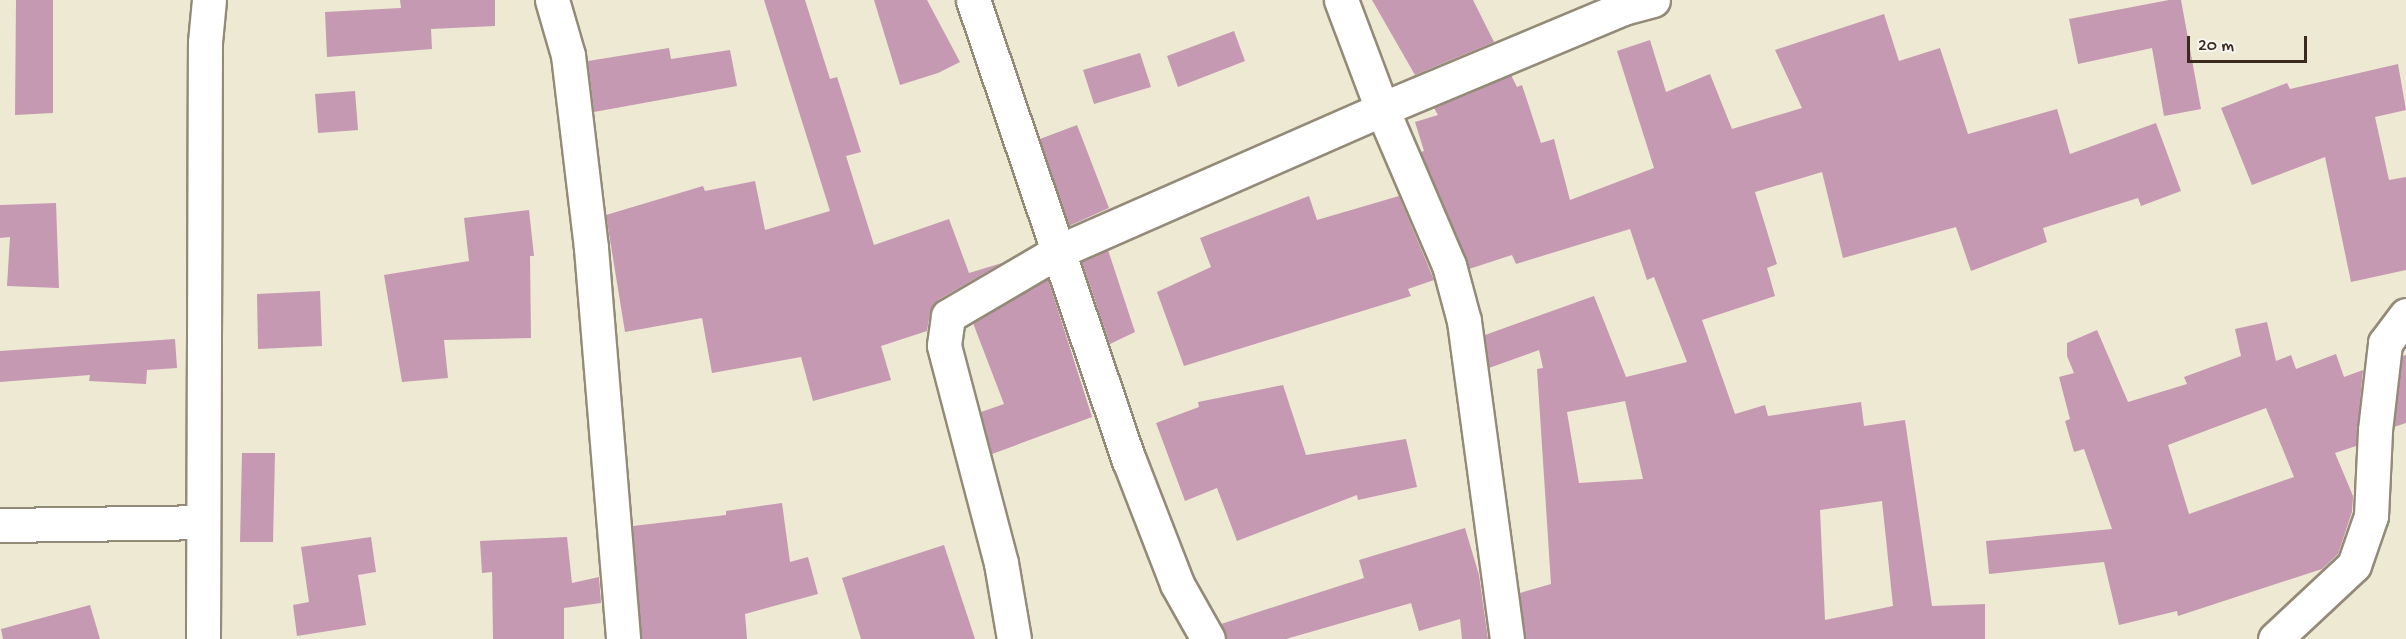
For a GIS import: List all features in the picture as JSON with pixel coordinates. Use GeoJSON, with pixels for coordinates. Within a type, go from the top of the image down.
{"type":"FeatureCollection","features":[{"type":"Feature","properties":{"kind":"street"},"geometry":{"type":"LineString","coordinates":[[203,639],[209,0]]}},
{"type":"Feature","properties":{"kind":"street"},"geometry":{"type":"LineString","coordinates":[[552,0],[567,55],[591,248],[623,639]]}},
{"type":"Feature","properties":{"kind":"street"},"geometry":{"type":"LineString","coordinates":[[974,0],[1057,252],[1169,563],[1208,639]]}},
{"type":"Feature","properties":{"kind":"street"},"geometry":{"type":"LineString","coordinates":[[1341,0],[1382,109],[1449,265],[1464,321],[1507,639]]}},
{"type":"Feature","properties":{"kind":"street"},"geometry":{"type":"LineString","coordinates":[[1014,639],[1001,563],[944,345],[948,316],[1057,252],[1382,109],[1632,3]]}},
{"type":"Feature","properties":{"kind":"street"},"geometry":{"type":"LineString","coordinates":[[2275,639],[2354,565],[2372,516],[2375,430],[2385,343],[2406,315]]}},
{"type":"Feature","properties":{"kind":"street"},"geometry":{"type":"LineString","coordinates":[[0,525],[203,522]]}},
{"type":"Feature","properties":{"kind":"building"},"geometry":{"type":"Polygon","coordinates":[[[16,0],[53,0],[53,113],[15,115],[16,0]]]}},
{"type":"Feature","properties":{"kind":"building"},"geometry":{"type":"Polygon","coordinates":[[[400,0],[495,0],[495,26],[431,29],[432,49],[327,57],[325,12],[401,8],[400,0]]]}},
{"type":"Feature","properties":{"kind":"building"},"geometry":{"type":"Polygon","coordinates":[[[764,0],[805,0],[830,79],[837,77],[861,152],[846,156],[874,245],[949,219],[969,273],[1002,263],[938,300],[930,313],[927,331],[881,346],[891,380],[813,401],[801,357],[712,373],[702,318],[625,332],[606,215],[703,186],[705,191],[755,181],[765,230],[830,211],[764,0]]]}},
{"type":"Feature","properties":{"kind":"building"},"geometry":{"type":"Polygon","coordinates":[[[874,0],[927,0],[960,62],[938,73],[900,85],[874,0]]]}},
{"type":"Feature","properties":{"kind":"building"},"geometry":{"type":"Polygon","coordinates":[[[1372,0],[1473,0],[1494,42],[1415,75],[1372,0]]]}},
{"type":"Feature","properties":{"kind":"building"},"geometry":{"type":"Polygon","coordinates":[[[2169,0],[2181,0],[2201,109],[2164,116],[2152,48],[2078,64],[2069,19],[2169,0]]]}},
{"type":"Feature","properties":{"kind":"building"},"geometry":{"type":"Polygon","coordinates":[[[1884,14],[1899,61],[1940,48],[1968,134],[2057,109],[2070,154],[2156,123],[2181,191],[2141,206],[2138,198],[2043,228],[2047,242],[1971,271],[1956,227],[1843,258],[1822,172],[1755,192],[1777,264],[1767,268],[1775,296],[1702,320],[1735,414],[1765,405],[1768,416],[1861,402],[1864,426],[1905,420],[1932,606],[1985,604],[1985,639],[1525,639],[1520,593],[1551,584],[1537,369],[1543,368],[1539,350],[1489,368],[1485,335],[1594,296],[1626,377],[1687,362],[1654,277],[1647,280],[1630,229],[1516,264],[1512,255],[1469,269],[1421,152],[1424,151],[1415,122],[1438,115],[1434,108],[1511,75],[1517,87],[1522,85],[1541,143],[1554,139],[1570,200],[1654,168],[1617,51],[1650,40],[1666,92],[1710,74],[1732,129],[1802,108],[1775,50],[1884,14]],[[1625,401],[1567,412],[1579,483],[1643,479],[1625,401]],[[1882,501],[1820,510],[1825,620],[1893,606],[1882,501]]]}},
{"type":"Feature","properties":{"kind":"building"},"geometry":{"type":"Polygon","coordinates":[[[1234,31],[1245,61],[1178,87],[1167,56],[1234,31]]]}},
{"type":"Feature","properties":{"kind":"building"},"geometry":{"type":"Polygon","coordinates":[[[669,48],[671,59],[730,50],[737,86],[594,112],[588,61],[669,48]]]}},
{"type":"Feature","properties":{"kind":"building"},"geometry":{"type":"Polygon","coordinates":[[[1140,53],[1151,87],[1094,104],[1083,70],[1140,53]]]}},
{"type":"Feature","properties":{"kind":"building"},"geometry":{"type":"Polygon","coordinates":[[[2398,64],[2406,110],[2375,117],[2389,180],[2406,177],[2406,270],[2351,282],[2325,157],[2252,185],[2221,108],[2287,83],[2290,89],[2398,64]]]}},
{"type":"Feature","properties":{"kind":"building"},"geometry":{"type":"Polygon","coordinates":[[[355,91],[358,130],[318,133],[315,94],[355,91]]]}},
{"type":"Feature","properties":{"kind":"building"},"geometry":{"type":"Polygon","coordinates":[[[1077,125],[1109,208],[1069,226],[1040,139],[1077,125]]]}},
{"type":"Feature","properties":{"kind":"building"},"geometry":{"type":"Polygon","coordinates":[[[1309,196],[1317,220],[1399,196],[1434,280],[1408,289],[1411,296],[1184,366],[1157,292],[1211,267],[1200,238],[1309,196]]]}},
{"type":"Feature","properties":{"kind":"building"},"geometry":{"type":"Polygon","coordinates":[[[56,203],[59,288],[7,286],[10,237],[0,238],[0,205],[56,203]]]}},
{"type":"Feature","properties":{"kind":"building"},"geometry":{"type":"Polygon","coordinates":[[[529,210],[534,256],[530,256],[531,338],[444,340],[448,378],[402,382],[384,275],[469,261],[464,218],[529,210]]]}},
{"type":"Feature","properties":{"kind":"building"},"geometry":{"type":"Polygon","coordinates":[[[1108,250],[1135,332],[1110,344],[1082,262],[1108,250]]]}},
{"type":"Feature","properties":{"kind":"building"},"geometry":{"type":"Polygon","coordinates":[[[1048,279],[1092,417],[992,454],[981,412],[1004,404],[973,323],[1048,279]]]}},
{"type":"Feature","properties":{"kind":"building"},"geometry":{"type":"Polygon","coordinates":[[[320,291],[322,346],[258,349],[257,294],[320,291]]]}},
{"type":"Feature","properties":{"kind":"building"},"geometry":{"type":"Polygon","coordinates":[[[2267,322],[2276,361],[2291,355],[2296,369],[2336,354],[2344,377],[2363,370],[2356,446],[2335,453],[2353,496],[2352,512],[2338,554],[2322,569],[2178,616],[2177,611],[2119,625],[2104,562],[1989,574],[1986,541],[2112,529],[2084,449],[2074,452],[2065,421],[2070,419],[2059,377],[2074,373],[2067,356],[2067,343],[2097,330],[2128,402],[2187,384],[2184,377],[2241,356],[2235,329],[2267,322]],[[2266,408],[2168,445],[2189,514],[2294,477],[2266,408]]]}},
{"type":"Feature","properties":{"kind":"building"},"geometry":{"type":"Polygon","coordinates":[[[175,339],[177,368],[147,370],[146,384],[89,381],[90,375],[0,382],[0,351],[175,339]]]}},
{"type":"Feature","properties":{"kind":"building"},"geometry":{"type":"Polygon","coordinates":[[[2406,355],[2406,423],[2394,427],[2402,356],[2406,355]]]}},
{"type":"Feature","properties":{"kind":"building"},"geometry":{"type":"Polygon","coordinates":[[[1283,385],[1306,455],[1406,439],[1417,487],[1358,500],[1357,495],[1237,541],[1217,488],[1185,501],[1156,423],[1199,407],[1198,402],[1283,385]]]}},
{"type":"Feature","properties":{"kind":"building"},"geometry":{"type":"Polygon","coordinates":[[[242,453],[275,453],[273,542],[240,542],[242,453]]]}},
{"type":"Feature","properties":{"kind":"building"},"geometry":{"type":"Polygon","coordinates":[[[782,503],[790,562],[808,557],[818,594],[745,614],[747,639],[641,639],[633,526],[726,515],[726,511],[782,503]]]}},
{"type":"Feature","properties":{"kind":"building"},"geometry":{"type":"Polygon","coordinates":[[[1465,528],[1479,575],[1488,639],[1462,639],[1460,619],[1419,631],[1411,603],[1286,639],[1227,639],[1221,624],[1364,578],[1359,560],[1465,528]]]}},
{"type":"Feature","properties":{"kind":"building"},"geometry":{"type":"Polygon","coordinates":[[[371,537],[376,572],[358,575],[366,625],[297,636],[293,605],[309,602],[301,547],[371,537]]]}},
{"type":"Feature","properties":{"kind":"building"},"geometry":{"type":"Polygon","coordinates":[[[567,537],[572,583],[599,577],[601,603],[564,608],[564,639],[493,639],[492,572],[482,573],[480,541],[567,537]]]}},
{"type":"Feature","properties":{"kind":"building"},"geometry":{"type":"Polygon","coordinates":[[[944,545],[975,639],[861,639],[842,578],[944,545]]]}},
{"type":"Feature","properties":{"kind":"building"},"geometry":{"type":"Polygon","coordinates":[[[90,605],[100,639],[3,639],[1,629],[90,605]]]}}]}
